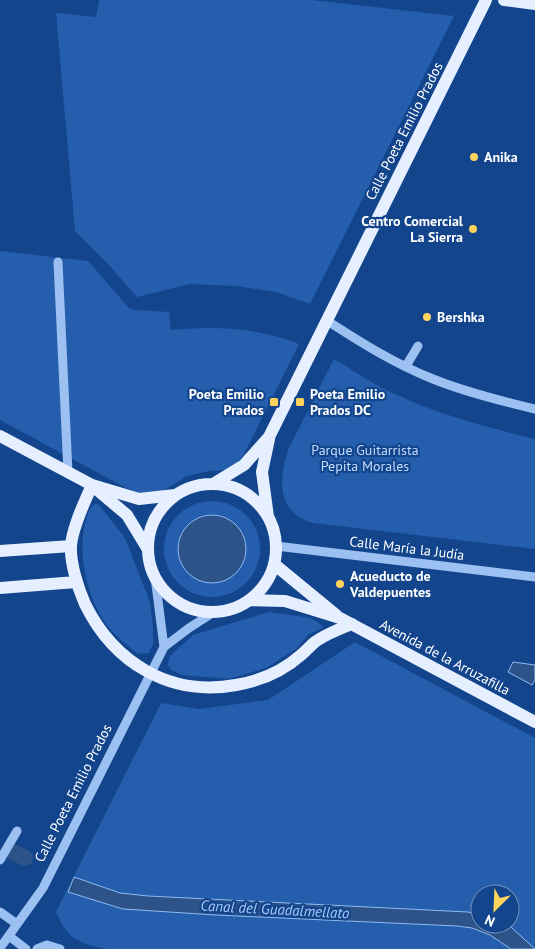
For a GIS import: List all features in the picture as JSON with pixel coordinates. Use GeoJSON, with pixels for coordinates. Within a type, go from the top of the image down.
{"type":"FeatureCollection","features":[{"type":"Feature","properties":{"kind":"main road","name":"Calle Poeta Emilio Prados"},"geometry":{"type":"LineString","coordinates":[[268,518],[262,472],[269,437],[486,0]]}},
{"type":"Feature","properties":{"kind":"main road"},"geometry":{"type":"LineString","coordinates":[[504,0],[535,4]]}},
{"type":"Feature","properties":{"kind":"main road"},"geometry":{"type":"LineString","coordinates":[[0,436],[92,485],[139,499],[175,496]]}},
{"type":"Feature","properties":{"kind":"main road","name":"Calle Poeta Emilio Prados"},"geometry":{"type":"LineString","coordinates":[[213,484],[244,465],[269,437]]}},
{"type":"Feature","properties":{"kind":"main road"},"geometry":{"type":"LineString","coordinates":[[213,484],[235,489],[254,500],[268,518],[276,546],[274,564],[259,592],[232,609],[214,612],[196,610],[179,603],[165,592],[155,577],[149,563],[148,548],[151,528],[160,510],[175,496],[193,487],[213,484]]}},
{"type":"Feature","properties":{"kind":"main road"},"geometry":{"type":"LineString","coordinates":[[92,485],[81,510],[71,546],[76,582],[88,609],[103,634],[128,659],[150,674],[186,685],[202,687],[220,687],[246,683],[272,674],[287,665],[314,642],[346,621]]}},
{"type":"Feature","properties":{"kind":"main road"},"geometry":{"type":"LineString","coordinates":[[92,485],[127,515],[148,548]]}},
{"type":"Feature","properties":{"kind":"main road"},"geometry":{"type":"LineString","coordinates":[[0,551],[71,546]]}},
{"type":"Feature","properties":{"kind":"main road","name":"Avenida de la Arruzafilla"},"geometry":{"type":"LineString","coordinates":[[274,564],[346,621]]}},
{"type":"Feature","properties":{"kind":"main road"},"geometry":{"type":"LineString","coordinates":[[0,588],[76,582]]}},
{"type":"Feature","properties":{"kind":"main road","name":"Avenida de la Arruzafilla"},"geometry":{"type":"LineString","coordinates":[[249,600],[285,601],[346,621],[535,722]]}},
{"type":"Feature","properties":{"kind":"street"},"geometry":{"type":"LineString","coordinates":[[58,262],[68,472]]}},
{"type":"Feature","properties":{"kind":"street"},"geometry":{"type":"LineString","coordinates":[[326,320],[366,346],[432,379],[496,400],[535,409]]}},
{"type":"Feature","properties":{"kind":"street"},"geometry":{"type":"LineString","coordinates":[[406,366],[418,346]]}},
{"type":"Feature","properties":{"kind":"street","name":"Calle María la Judía"},"geometry":{"type":"LineString","coordinates":[[276,546],[535,577]]}},
{"type":"Feature","properties":{"kind":"street"},"geometry":{"type":"LineString","coordinates":[[155,577],[164,647],[214,612]]}},
{"type":"Feature","properties":{"kind":"street","name":"Calle Poeta Emilio Prados"},"geometry":{"type":"LineString","coordinates":[[0,948],[43,888],[164,647]]}},
{"type":"Feature","properties":{"kind":"street"},"geometry":{"type":"LineString","coordinates":[[0,860],[17,831]]}},
{"type":"Feature","properties":{"kind":"street"},"geometry":{"type":"LineString","coordinates":[[0,912],[18,924]]}},
{"type":"Feature","properties":{"kind":"street"},"geometry":{"type":"LineString","coordinates":[[9,936],[26,949]]}},
{"type":"Feature","properties":{"kind":"street"},"geometry":{"type":"LineString","coordinates":[[37,949],[48,945],[60,949]]}},
{"type":"Feature","properties":{"kind":"green space"},"geometry":{"type":"Polygon","coordinates":[[[99,0],[312,0],[454,16],[310,304],[276,292],[235,286],[190,284],[137,297],[75,231],[56,13],[96,17],[99,0]]]}},
{"type":"Feature","properties":{"kind":"green space"},"geometry":{"type":"Polygon","coordinates":[[[0,251],[88,261],[129,308],[169,312],[171,330],[236,329],[267,334],[299,344],[243,456],[235,465],[225,470],[209,471],[187,476],[163,491],[140,493],[126,488],[0,420],[0,251]]]}},
{"type":"Feature","properties":{"kind":"green space","name":"Parque Guitarrista Pepita Morales"},"geometry":{"type":"Polygon","coordinates":[[[334,359],[379,386],[429,408],[464,420],[535,439],[535,549],[313,523],[301,518],[292,511],[283,494],[282,484],[288,450],[334,359]]]}},
{"type":"Feature","properties":{"kind":"green space"},"geometry":{"type":"Polygon","coordinates":[[[212,501],[231,504],[246,515],[257,530],[260,549],[257,568],[246,583],[231,594],[212,597],[193,594],[178,583],[167,568],[164,549],[167,530],[178,515],[193,504],[212,501]]]}},
{"type":"Feature","properties":{"kind":"green space"},"geometry":{"type":"Polygon","coordinates":[[[95,504],[99,505],[125,538],[150,602],[153,644],[149,653],[138,654],[111,630],[96,607],[90,593],[83,563],[82,548],[86,520],[89,511],[95,504]]]}},
{"type":"Feature","properties":{"kind":"green space"},"geometry":{"type":"Polygon","coordinates":[[[269,612],[311,618],[324,627],[308,635],[296,649],[266,668],[228,679],[182,675],[171,670],[168,665],[169,657],[193,635],[269,612]]]}},
{"type":"Feature","properties":{"kind":"green space"},"geometry":{"type":"Polygon","coordinates":[[[355,642],[535,738],[535,949],[105,949],[80,942],[74,938],[65,929],[56,912],[161,703],[199,709],[268,700],[355,642]]]}},
{"type":"Feature","properties":{"kind":"water"},"geometry":{"type":"Polygon","coordinates":[[[212,515],[225,518],[236,525],[243,536],[246,549],[243,562],[236,573],[225,580],[212,583],[199,580],[188,573],[181,562],[178,549],[181,536],[188,525],[199,518],[212,515]]]}},
{"type":"Feature","properties":{"kind":"water"},"geometry":{"type":"Polygon","coordinates":[[[513,662],[535,665],[535,680],[532,685],[508,672],[513,662]]]}},
{"type":"Feature","properties":{"kind":"water"},"geometry":{"type":"Polygon","coordinates":[[[74,877],[120,893],[148,896],[468,912],[470,912],[470,928],[123,909],[68,892],[74,877]]]}},
{"type":"Feature","properties":{"kind":"water"},"geometry":{"type":"Polygon","coordinates":[[[487,934],[519,934],[535,949],[511,949],[487,934]]]}},
{"type":"Feature","properties":{"kind":"waterway","name":"Canal del Guadalmellato"},"geometry":{"type":"LineString","coordinates":[[13,852],[25,858]]}},
{"type":"Feature","properties":{"kind":"place","name":"Anika"},"geometry":{"type":"Point","coordinates":[474,157]}},
{"type":"Feature","properties":{"kind":"place","name":"Centro Comercial La Sierra"},"geometry":{"type":"Point","coordinates":[473,229]}},
{"type":"Feature","properties":{"kind":"place","name":"Bershka"},"geometry":{"type":"Point","coordinates":[427,317]}},
{"type":"Feature","properties":{"kind":"place","name":"Poeta Emilio Prados"},"geometry":{"type":"Point","coordinates":[274,402]}},
{"type":"Feature","properties":{"kind":"place","name":"Poeta Emilio Prados DC"},"geometry":{"type":"Point","coordinates":[300,402]}},
{"type":"Feature","properties":{"kind":"place","name":"Acueducto de Valdepuentes"},"geometry":{"type":"Point","coordinates":[340,584]}}]}
